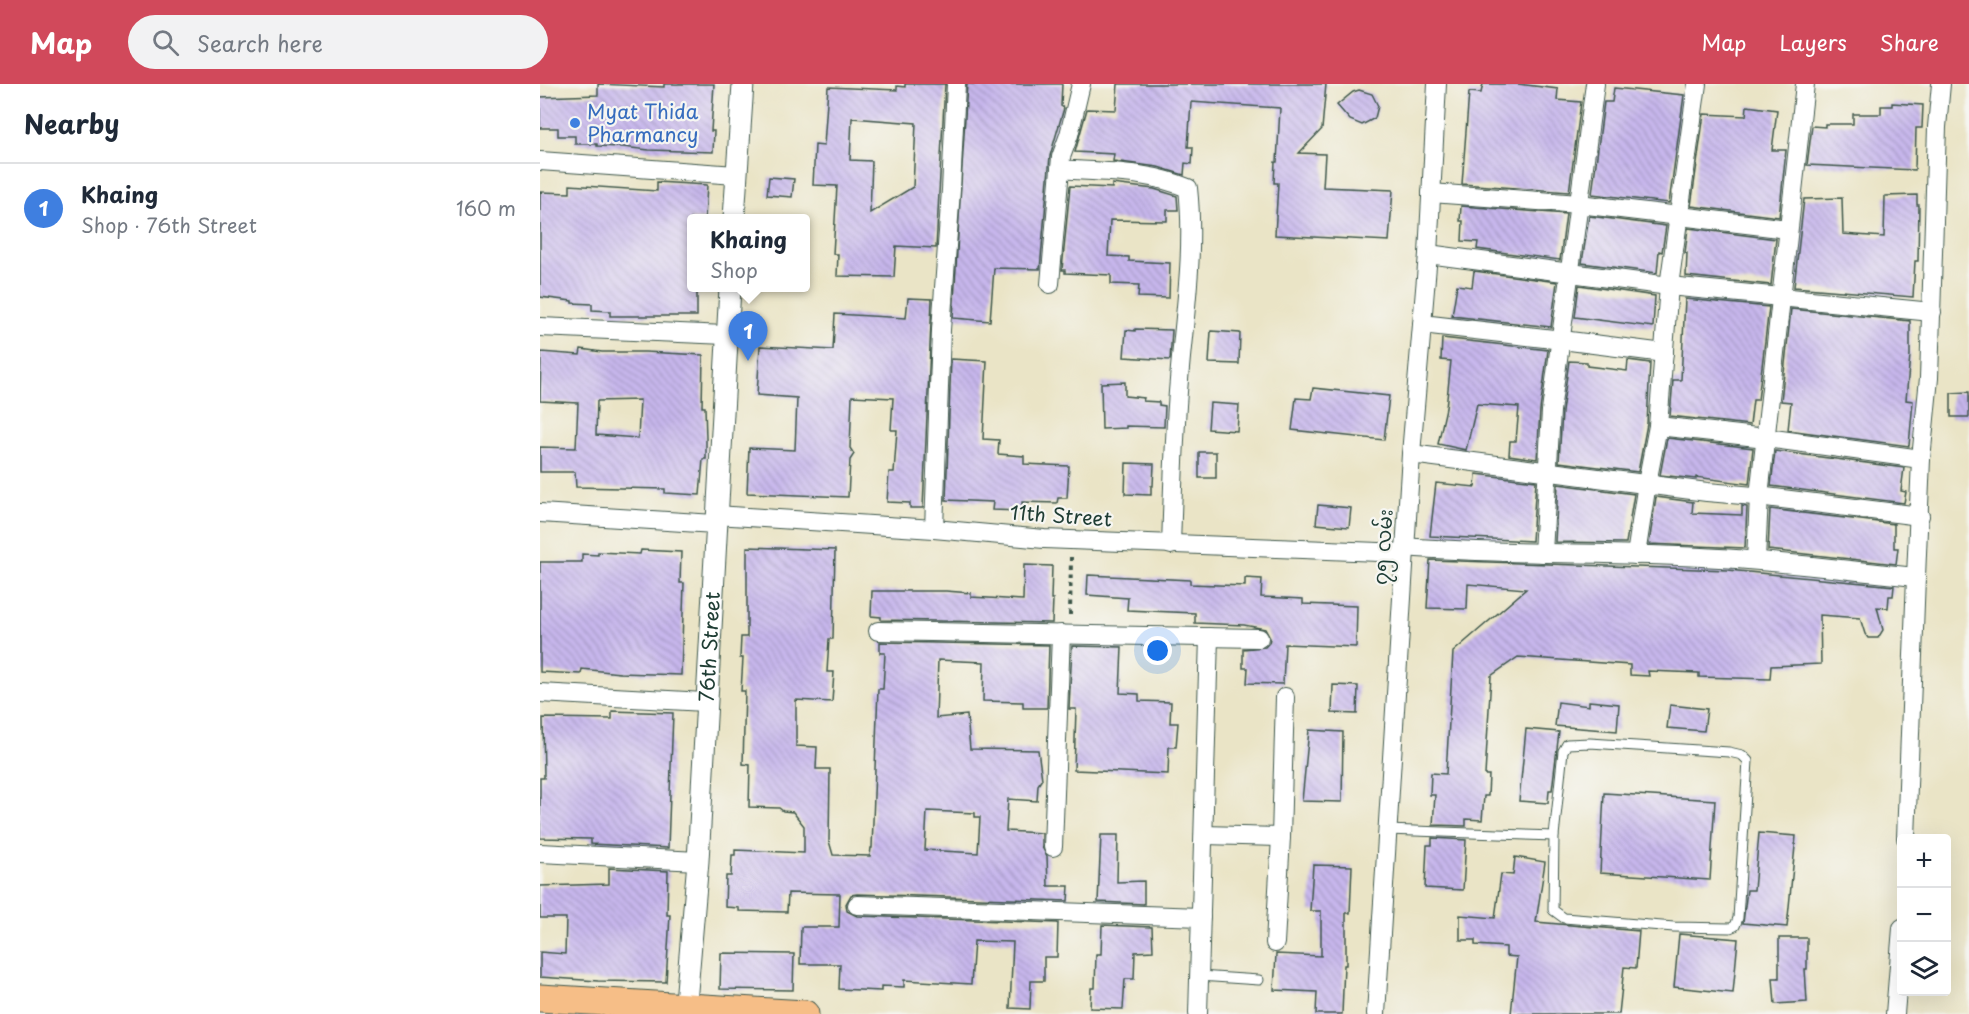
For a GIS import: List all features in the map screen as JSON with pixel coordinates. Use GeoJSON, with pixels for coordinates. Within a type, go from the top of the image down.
{"type":"FeatureCollection","features":[{"type":"Feature","properties":{"kind":"main road"},"geometry":{"type":"LineString","coordinates":[[540,998],[685,1011],[805,1014]]}},
{"type":"Feature","properties":{"kind":"street"},"geometry":{"type":"LineString","coordinates":[[734,214],[743,84]]}},
{"type":"Feature","properties":{"kind":"street"},"geometry":{"type":"LineString","coordinates":[[934,529],[941,330],[956,84]]}},
{"type":"Feature","properties":{"kind":"street"},"geometry":{"type":"LineString","coordinates":[[1050,284],[1061,157],[1069,135],[1081,84]]}},
{"type":"Feature","properties":{"kind":"street","name":"၇၅ လမ်း"},"geometry":{"type":"LineString","coordinates":[[1376,1014],[1411,454],[1428,254],[1437,84]]}},
{"type":"Feature","properties":{"kind":"street"},"geometry":{"type":"LineString","coordinates":[[1543,553],[1551,411],[1595,84]]}},
{"type":"Feature","properties":{"kind":"street"},"geometry":{"type":"LineString","coordinates":[[1636,555],[1658,426],[1669,286],[1697,84]]}},
{"type":"Feature","properties":{"kind":"street"},"geometry":{"type":"LineString","coordinates":[[1756,560],[1759,496],[1805,84]]}},
{"type":"Feature","properties":{"kind":"street"},"geometry":{"type":"LineString","coordinates":[[1905,834],[1922,459],[1932,312],[1941,84]]}},
{"type":"Feature","properties":{"kind":"street"},"geometry":{"type":"LineString","coordinates":[[540,161],[736,175]]}},
{"type":"Feature","properties":{"kind":"street"},"geometry":{"type":"LineString","coordinates":[[1060,169],[1143,174],[1167,179],[1188,188],[1191,211],[1190,257],[1178,384],[1172,545]]}},
{"type":"Feature","properties":{"kind":"street"},"geometry":{"type":"LineString","coordinates":[[1431,194],[1579,204],[1788,229]]}},
{"type":"Feature","properties":{"kind":"street"},"geometry":{"type":"LineString","coordinates":[[1428,254],[1669,286],[1932,312]]}},
{"type":"Feature","properties":{"kind":"street","name":"76th Street"},"geometry":{"type":"LineString","coordinates":[[685,1011],[698,861],[705,702],[730,292]]}},
{"type":"Feature","properties":{"kind":"street"},"geometry":{"type":"LineString","coordinates":[[1422,324],[1664,353]]}},
{"type":"Feature","properties":{"kind":"street"},"geometry":{"type":"LineString","coordinates":[[540,327],[726,335]]}},
{"type":"Feature","properties":{"kind":"street"},"geometry":{"type":"LineString","coordinates":[[1658,426],[1922,459]]}},
{"type":"Feature","properties":{"kind":"street"},"geometry":{"type":"LineString","coordinates":[[1411,454],[1707,492],[1759,496],[1920,516]]}},
{"type":"Feature","properties":{"kind":"street","name":"11th Street"},"geometry":{"type":"LineString","coordinates":[[540,513],[934,529],[1172,545],[1636,555],[1756,560],[1916,577]]}},
{"type":"Feature","properties":{"kind":"street"},"geometry":{"type":"LineString","coordinates":[[878,631],[1259,638]]}},
{"type":"Feature","properties":{"kind":"street"},"geometry":{"type":"LineString","coordinates":[[1053,847],[1065,634]]}},
{"type":"Feature","properties":{"kind":"street"},"geometry":{"type":"LineString","coordinates":[[1198,1014],[1209,637]]}},
{"type":"Feature","properties":{"kind":"street"},"geometry":{"type":"LineString","coordinates":[[540,693],[705,702]]}},
{"type":"Feature","properties":{"kind":"street"},"geometry":{"type":"LineString","coordinates":[[1275,943],[1285,697]]}},
{"type":"Feature","properties":{"kind":"street"},"geometry":{"type":"LineString","coordinates":[[1204,835],[1281,837]]}},
{"type":"Feature","properties":{"kind":"street"},"geometry":{"type":"LineString","coordinates":[[540,853],[698,861]]}},
{"type":"Feature","properties":{"kind":"street"},"geometry":{"type":"LineString","coordinates":[[857,905],[1201,917]]}},
{"type":"Feature","properties":{"kind":"street"},"geometry":{"type":"LineString","coordinates":[[1895,1014],[1901,942]]}},
{"type":"Feature","properties":{"kind":"lane"},"geometry":{"type":"LineString","coordinates":[[1590,743],[1729,752],[1742,755],[1748,761],[1738,918],[1735,926],[1730,928],[1674,927],[1564,918],[1553,910],[1552,903],[1554,836],[1563,751],[1567,744],[1590,743]]}},
{"type":"Feature","properties":{"kind":"lane"},"geometry":{"type":"LineString","coordinates":[[1387,830],[1554,836]]}},
{"type":"Feature","properties":{"kind":"lane"},"geometry":{"type":"LineString","coordinates":[[1199,976],[1259,980]]}},
{"type":"Feature","properties":{"kind":"path"},"geometry":{"type":"LineString","coordinates":[[1065,634],[1072,540]]}},
{"type":"Feature","properties":{"kind":"building"},"geometry":{"type":"Polygon","coordinates":[[[598,84],[664,87],[664,84],[714,84],[711,131],[714,131],[713,152],[575,144],[575,136],[558,136],[558,128],[540,128],[540,97],[598,95],[598,84]]]}},
{"type":"Feature","properties":{"kind":"building"},"geometry":{"type":"Polygon","coordinates":[[[905,84],[945,84],[936,248],[896,246],[894,277],[837,276],[838,254],[833,254],[837,186],[813,185],[815,145],[824,146],[828,87],[897,90],[897,86],[905,87],[905,84]],[[852,118],[850,160],[872,161],[870,213],[913,187],[916,123],[852,118]]]}},
{"type":"Feature","properties":{"kind":"building"},"geometry":{"type":"Polygon","coordinates":[[[967,84],[1062,84],[1061,106],[1064,108],[1050,156],[1040,269],[994,268],[990,321],[953,318],[967,84]]]}},
{"type":"Feature","properties":{"kind":"building"},"geometry":{"type":"Polygon","coordinates":[[[1118,84],[1326,84],[1322,129],[1299,153],[1325,154],[1323,187],[1393,190],[1389,241],[1275,235],[1278,183],[1274,183],[1280,108],[1191,102],[1188,147],[1193,147],[1192,164],[1185,163],[1184,175],[1158,167],[1113,161],[1114,154],[1075,152],[1087,109],[1116,110],[1118,84]]]}},
{"type":"Feature","properties":{"kind":"building"},"geometry":{"type":"Polygon","coordinates":[[[1483,84],[1518,84],[1558,89],[1557,100],[1581,102],[1569,192],[1462,184],[1469,92],[1481,93],[1483,84]]]}},
{"type":"Feature","properties":{"kind":"building"},"geometry":{"type":"Polygon","coordinates":[[[1614,88],[1684,95],[1669,203],[1592,194],[1604,102],[1612,102],[1614,88]]]}},
{"type":"Feature","properties":{"kind":"building"},"geometry":{"type":"Polygon","coordinates":[[[1359,90],[1372,94],[1378,106],[1375,118],[1362,125],[1350,120],[1337,105],[1359,90]]]}},
{"type":"Feature","properties":{"kind":"building"},"geometry":{"type":"Polygon","coordinates":[[[1892,103],[1923,105],[1922,128],[1916,128],[1915,170],[1807,165],[1812,126],[1853,124],[1853,114],[1881,114],[1881,106],[1892,106],[1892,103]]]}},
{"type":"Feature","properties":{"kind":"building"},"geometry":{"type":"Polygon","coordinates":[[[1747,106],[1777,110],[1772,150],[1786,150],[1779,217],[1691,206],[1704,114],[1746,116],[1747,106]]]}},
{"type":"Feature","properties":{"kind":"building"},"geometry":{"type":"Polygon","coordinates":[[[769,177],[794,179],[792,197],[767,195],[769,177]]]}},
{"type":"Feature","properties":{"kind":"building"},"geometry":{"type":"Polygon","coordinates":[[[657,182],[707,185],[705,214],[687,214],[687,292],[697,292],[697,316],[610,316],[610,311],[592,310],[592,304],[540,297],[540,192],[570,193],[570,185],[657,191],[657,182]]]}},
{"type":"Feature","properties":{"kind":"building"},"geometry":{"type":"Polygon","coordinates":[[[1112,184],[1154,189],[1177,196],[1178,210],[1167,210],[1167,221],[1110,220],[1108,256],[1129,257],[1129,261],[1170,263],[1169,298],[1138,297],[1139,285],[1111,284],[1111,275],[1065,273],[1065,270],[1062,270],[1070,186],[1112,188],[1112,184]]]}},
{"type":"Feature","properties":{"kind":"building"},"geometry":{"type":"Polygon","coordinates":[[[1917,195],[1917,205],[1919,205],[1918,261],[1915,261],[1913,297],[1794,287],[1804,199],[1842,198],[1843,234],[1884,237],[1885,196],[1917,195]]]}},
{"type":"Feature","properties":{"kind":"building"},"geometry":{"type":"Polygon","coordinates":[[[1461,206],[1566,214],[1560,260],[1477,249],[1478,242],[1462,241],[1461,206]]]}},
{"type":"Feature","properties":{"kind":"building"},"geometry":{"type":"Polygon","coordinates":[[[1589,216],[1666,226],[1662,252],[1659,251],[1657,273],[1582,263],[1589,216]]]}},
{"type":"Feature","properties":{"kind":"building"},"geometry":{"type":"Polygon","coordinates":[[[1688,228],[1776,239],[1771,285],[1686,276],[1687,253],[1685,253],[1688,228]]]}},
{"type":"Feature","properties":{"kind":"building"},"geometry":{"type":"Polygon","coordinates":[[[1474,271],[1557,282],[1551,327],[1452,316],[1457,285],[1472,287],[1474,271]]]}},
{"type":"Feature","properties":{"kind":"building"},"geometry":{"type":"Polygon","coordinates":[[[1579,285],[1655,296],[1653,327],[1575,317],[1579,285]]]}},
{"type":"Feature","properties":{"kind":"building"},"geometry":{"type":"Polygon","coordinates":[[[908,298],[932,299],[923,508],[910,508],[910,503],[887,502],[889,472],[894,472],[897,430],[891,430],[893,398],[852,396],[850,448],[854,454],[850,460],[848,497],[747,493],[749,448],[795,450],[797,398],[757,395],[760,346],[833,350],[835,314],[906,318],[908,298]]]}},
{"type":"Feature","properties":{"kind":"building"},"geometry":{"type":"Polygon","coordinates":[[[1685,299],[1769,307],[1758,400],[1753,400],[1750,425],[1670,416],[1673,380],[1681,380],[1685,299]]]}},
{"type":"Feature","properties":{"kind":"building"},"geometry":{"type":"Polygon","coordinates":[[[1791,309],[1910,321],[1906,400],[1913,401],[1909,446],[1788,430],[1791,402],[1781,401],[1791,309]]]}},
{"type":"Feature","properties":{"kind":"building"},"geometry":{"type":"Polygon","coordinates":[[[1135,329],[1172,330],[1170,360],[1124,357],[1126,330],[1135,331],[1135,329]]]}},
{"type":"Feature","properties":{"kind":"building"},"geometry":{"type":"Polygon","coordinates":[[[1211,331],[1240,333],[1239,364],[1209,363],[1211,331]]]}},
{"type":"Feature","properties":{"kind":"building"},"geometry":{"type":"Polygon","coordinates":[[[1442,338],[1548,350],[1540,410],[1537,459],[1509,455],[1510,441],[1516,441],[1519,407],[1477,404],[1466,450],[1438,444],[1446,408],[1451,361],[1441,360],[1442,338]]]}},
{"type":"Feature","properties":{"kind":"building"},"geometry":{"type":"Polygon","coordinates":[[[581,349],[602,352],[703,355],[702,407],[705,407],[706,459],[703,459],[700,495],[665,493],[665,489],[576,487],[575,472],[540,472],[540,447],[576,448],[578,403],[540,401],[541,352],[580,355],[581,349]],[[640,400],[597,401],[596,435],[638,438],[640,400]]]}},
{"type":"Feature","properties":{"kind":"building"},"geometry":{"type":"Polygon","coordinates":[[[951,359],[987,361],[983,439],[999,440],[998,454],[1024,456],[1024,464],[1069,466],[1067,498],[1058,498],[1057,503],[1022,502],[1022,511],[992,510],[993,502],[946,500],[951,359]]]}},
{"type":"Feature","properties":{"kind":"building"},"geometry":{"type":"Polygon","coordinates":[[[1628,360],[1650,363],[1647,424],[1638,472],[1559,462],[1562,412],[1569,361],[1587,362],[1587,366],[1627,371],[1628,360]]]}},
{"type":"Feature","properties":{"kind":"building"},"geometry":{"type":"Polygon","coordinates":[[[1125,382],[1125,396],[1144,398],[1143,401],[1159,402],[1159,405],[1165,406],[1164,427],[1126,426],[1126,428],[1102,429],[1101,383],[1125,382]]]}},
{"type":"Feature","properties":{"kind":"building"},"geometry":{"type":"Polygon","coordinates":[[[1313,388],[1389,396],[1384,440],[1292,430],[1296,398],[1311,399],[1313,388]]]}},
{"type":"Feature","properties":{"kind":"building"},"geometry":{"type":"Polygon","coordinates":[[[1969,392],[1969,417],[1951,417],[1951,393],[1969,392]]]}},
{"type":"Feature","properties":{"kind":"building"},"geometry":{"type":"Polygon","coordinates":[[[1210,403],[1239,405],[1237,431],[1208,429],[1210,403]]]}},
{"type":"Feature","properties":{"kind":"building"},"geometry":{"type":"Polygon","coordinates":[[[1667,438],[1753,448],[1749,484],[1660,475],[1667,438]]]}},
{"type":"Feature","properties":{"kind":"building"},"geometry":{"type":"Polygon","coordinates":[[[1775,451],[1904,468],[1901,491],[1906,492],[1904,503],[1771,486],[1775,451]]]}},
{"type":"Feature","properties":{"kind":"building"},"geometry":{"type":"Polygon","coordinates":[[[1199,452],[1216,452],[1216,478],[1199,478],[1199,452]]]}},
{"type":"Feature","properties":{"kind":"building"},"geometry":{"type":"Polygon","coordinates":[[[1126,463],[1154,464],[1151,495],[1125,494],[1126,463]]]}},
{"type":"Feature","properties":{"kind":"building"},"geometry":{"type":"Polygon","coordinates":[[[1476,474],[1536,481],[1532,541],[1430,536],[1436,483],[1475,487],[1476,474]]]}},
{"type":"Feature","properties":{"kind":"building"},"geometry":{"type":"Polygon","coordinates":[[[1558,484],[1634,494],[1626,543],[1555,542],[1558,484]]]}},
{"type":"Feature","properties":{"kind":"building"},"geometry":{"type":"Polygon","coordinates":[[[1656,497],[1693,502],[1692,513],[1742,515],[1742,506],[1747,507],[1745,548],[1649,544],[1656,497]]]}},
{"type":"Feature","properties":{"kind":"building"},"geometry":{"type":"Polygon","coordinates":[[[1318,505],[1351,508],[1349,527],[1316,524],[1318,505]]]}},
{"type":"Feature","properties":{"kind":"building"},"geometry":{"type":"Polygon","coordinates":[[[1770,509],[1894,524],[1894,548],[1898,548],[1896,564],[1768,550],[1770,509]]]}},
{"type":"Feature","properties":{"kind":"building"},"geometry":{"type":"Polygon","coordinates":[[[747,547],[835,550],[833,639],[829,639],[827,672],[834,672],[832,702],[796,700],[796,746],[817,747],[816,769],[830,769],[829,841],[833,855],[870,856],[878,689],[883,689],[885,653],[880,653],[880,642],[1049,645],[1047,708],[1023,708],[1023,702],[983,701],[984,662],[938,660],[936,718],[967,715],[970,749],[1038,750],[1042,779],[1038,785],[1037,801],[1008,799],[1006,831],[1042,833],[1042,847],[1047,856],[1048,886],[1069,886],[1068,901],[857,894],[851,895],[846,904],[847,911],[857,916],[1058,923],[1057,957],[1044,957],[1044,981],[1031,981],[1030,1009],[1010,1008],[1013,942],[974,941],[971,984],[904,980],[904,987],[881,986],[881,991],[839,989],[840,964],[800,964],[801,927],[839,927],[840,894],[788,893],[787,912],[739,911],[739,908],[725,907],[726,876],[731,876],[732,855],[735,855],[735,850],[804,853],[804,826],[793,812],[779,808],[749,807],[750,765],[743,764],[745,691],[741,691],[743,658],[740,658],[741,637],[747,637],[747,547]],[[927,811],[925,850],[978,853],[980,817],[975,817],[975,813],[927,811]]]}},
{"type":"Feature","properties":{"kind":"building"},"geometry":{"type":"Polygon","coordinates":[[[641,550],[681,552],[680,583],[684,583],[681,675],[582,669],[581,674],[540,672],[540,562],[582,562],[582,554],[598,555],[598,552],[640,554],[641,550]]]}},
{"type":"Feature","properties":{"kind":"building"},"geometry":{"type":"Polygon","coordinates":[[[1430,560],[1728,570],[1894,586],[1893,596],[1889,596],[1888,608],[1877,607],[1883,630],[1878,638],[1868,638],[1860,618],[1820,615],[1821,664],[1771,666],[1770,679],[1699,677],[1699,673],[1648,671],[1649,676],[1630,675],[1630,665],[1518,657],[1491,676],[1485,775],[1489,775],[1488,796],[1484,796],[1482,820],[1466,819],[1466,826],[1433,825],[1435,795],[1430,795],[1431,773],[1446,774],[1453,652],[1526,589],[1468,584],[1467,609],[1427,608],[1430,560]]]}},
{"type":"Feature","properties":{"kind":"building"},"geometry":{"type":"Polygon","coordinates":[[[1024,565],[1052,566],[1052,623],[881,620],[881,617],[871,616],[872,591],[946,591],[971,593],[971,597],[1023,600],[1024,565]]]}},
{"type":"Feature","properties":{"kind":"building"},"geometry":{"type":"Polygon","coordinates":[[[1088,575],[1190,580],[1190,584],[1245,586],[1245,578],[1262,579],[1261,597],[1303,599],[1303,604],[1357,606],[1356,647],[1285,644],[1283,684],[1247,683],[1248,668],[1243,668],[1243,649],[1265,647],[1270,638],[1265,629],[1244,625],[1195,623],[1195,613],[1127,610],[1128,598],[1087,595],[1088,575]]]}},
{"type":"Feature","properties":{"kind":"building"},"geometry":{"type":"Polygon","coordinates":[[[1072,646],[1122,647],[1120,693],[1139,694],[1139,701],[1171,702],[1170,723],[1178,723],[1176,747],[1169,747],[1168,774],[1074,770],[1076,709],[1069,709],[1072,646]]]}},
{"type":"Feature","properties":{"kind":"building"},"geometry":{"type":"Polygon","coordinates":[[[1333,685],[1358,686],[1357,714],[1332,713],[1333,685]]]}},
{"type":"Feature","properties":{"kind":"building"},"geometry":{"type":"Polygon","coordinates":[[[1589,701],[1619,704],[1617,731],[1555,726],[1558,702],[1589,706],[1589,701]]]}},
{"type":"Feature","properties":{"kind":"building"},"geometry":{"type":"Polygon","coordinates":[[[1670,705],[1707,709],[1704,731],[1667,728],[1670,705]]]}},
{"type":"Feature","properties":{"kind":"building"},"geometry":{"type":"Polygon","coordinates":[[[612,711],[673,713],[668,848],[591,844],[591,839],[540,838],[540,778],[544,778],[543,718],[612,719],[612,711]]]}},
{"type":"Feature","properties":{"kind":"building"},"geometry":{"type":"Polygon","coordinates":[[[1526,729],[1559,732],[1552,790],[1549,790],[1548,803],[1519,801],[1526,729]]]}},
{"type":"Feature","properties":{"kind":"building"},"geometry":{"type":"Polygon","coordinates":[[[1309,730],[1343,732],[1342,802],[1302,801],[1309,730]]]}},
{"type":"Feature","properties":{"kind":"building"},"geometry":{"type":"Polygon","coordinates":[[[1604,793],[1715,800],[1710,880],[1600,873],[1604,793]]]}},
{"type":"Feature","properties":{"kind":"building"},"geometry":{"type":"Polygon","coordinates":[[[1759,833],[1796,836],[1787,927],[1743,923],[1747,890],[1754,890],[1759,833]]]}},
{"type":"Feature","properties":{"kind":"building"},"geometry":{"type":"Polygon","coordinates":[[[1101,835],[1118,835],[1117,882],[1144,881],[1144,904],[1098,902],[1101,835]]]}},
{"type":"Feature","properties":{"kind":"building"},"geometry":{"type":"Polygon","coordinates":[[[1432,838],[1466,840],[1463,890],[1425,888],[1427,845],[1432,845],[1432,838]]]}},
{"type":"Feature","properties":{"kind":"building"},"geometry":{"type":"Polygon","coordinates":[[[1515,857],[1545,862],[1536,922],[1639,931],[1636,968],[1624,967],[1619,1014],[1511,1014],[1517,957],[1506,956],[1506,947],[1475,945],[1475,940],[1460,940],[1460,915],[1495,918],[1501,874],[1513,875],[1515,857]]]}},
{"type":"Feature","properties":{"kind":"building"},"geometry":{"type":"Polygon","coordinates":[[[1313,865],[1352,866],[1350,913],[1346,913],[1346,965],[1344,965],[1342,1014],[1316,1014],[1317,992],[1274,990],[1276,954],[1321,956],[1321,911],[1310,911],[1313,865]]]}},
{"type":"Feature","properties":{"kind":"building"},"geometry":{"type":"Polygon","coordinates":[[[609,868],[668,871],[667,915],[670,915],[666,982],[540,977],[540,952],[565,954],[566,918],[540,918],[540,886],[609,884],[609,868]]]}},
{"type":"Feature","properties":{"kind":"building"},"geometry":{"type":"Polygon","coordinates":[[[1102,925],[1152,927],[1153,951],[1135,952],[1134,979],[1125,979],[1123,1009],[1090,1008],[1091,988],[1095,988],[1096,954],[1101,954],[1102,925]]]}},
{"type":"Feature","properties":{"kind":"building"},"geometry":{"type":"Polygon","coordinates":[[[1679,934],[1738,939],[1733,993],[1674,987],[1679,934]]]}},
{"type":"Feature","properties":{"kind":"building"},"geometry":{"type":"Polygon","coordinates":[[[1779,938],[1807,938],[1807,969],[1805,969],[1807,1002],[1775,1004],[1773,978],[1779,978],[1779,938]]]}},
{"type":"Feature","properties":{"kind":"building"},"geometry":{"type":"Polygon","coordinates":[[[721,953],[794,954],[793,990],[720,989],[721,953]]]}},
{"type":"Feature","properties":{"kind":"place","name":"Myat Thida Pharmancy"},"geometry":{"type":"Point","coordinates":[575,123]}},
{"type":"Feature","properties":{"kind":"place","name":"Khaing"},"geometry":{"type":"Point","coordinates":[748,361]}}]}
